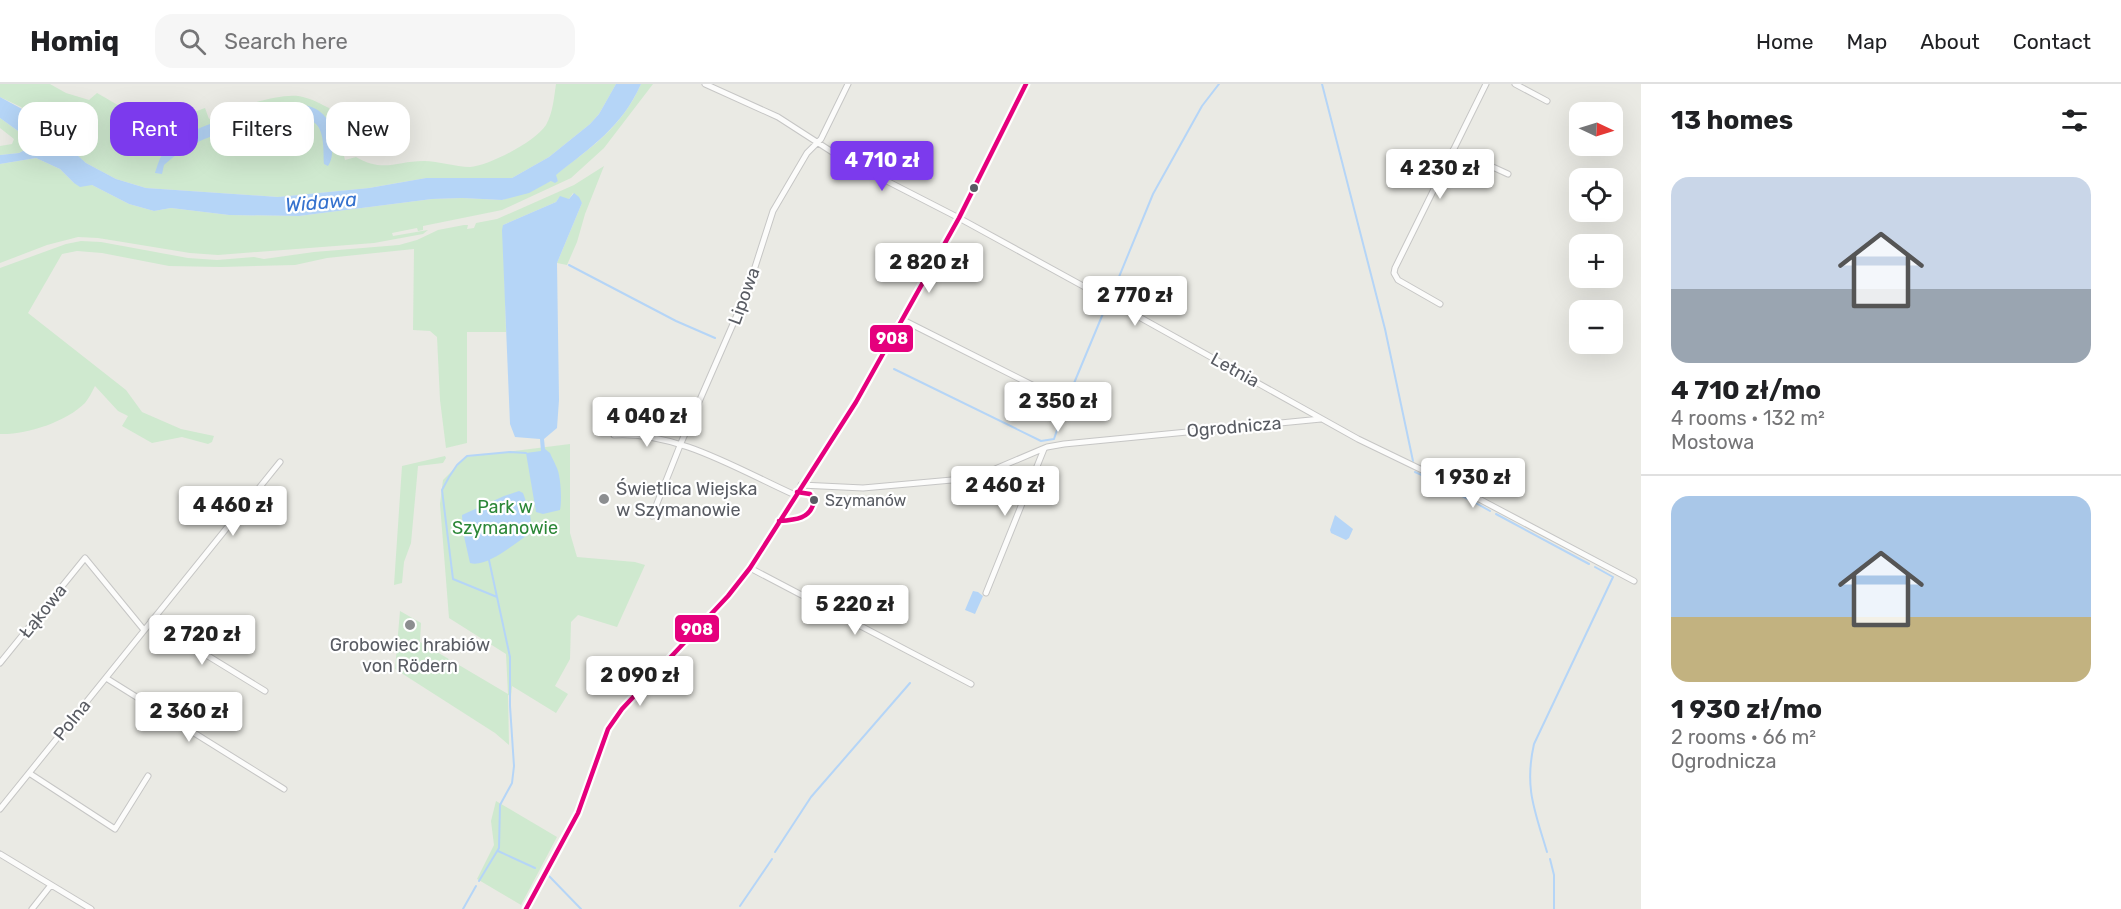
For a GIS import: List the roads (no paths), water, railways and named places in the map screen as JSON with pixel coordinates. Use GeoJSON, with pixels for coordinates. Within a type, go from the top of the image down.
{"type":"FeatureCollection","features":[{"type":"Feature","properties":{"kind":"street","name":"Letnia"},"geometry":{"type":"LineString","coordinates":[[705,84],[778,117],[817,143],[959,218],[1321,419]]}},
{"type":"Feature","properties":{"kind":"street","name":"Lipowa"},"geometry":{"type":"LineString","coordinates":[[652,516],[681,443],[747,292],[773,211],[807,153],[817,143],[848,84]]}},
{"type":"Feature","properties":{"kind":"street"},"geometry":{"type":"LineString","coordinates":[[526,909],[578,813],[608,729],[622,709],[728,596],[750,568],[856,402],[959,218],[1026,84]]}},
{"type":"Feature","properties":{"kind":"street"},"geometry":{"type":"LineString","coordinates":[[1440,304],[1398,280],[1394,273],[1398,257],[1486,84]]}},
{"type":"Feature","properties":{"kind":"street"},"geometry":{"type":"LineString","coordinates":[[1515,84],[1547,101]]}},
{"type":"Feature","properties":{"kind":"street"},"geometry":{"type":"LineString","coordinates":[[1453,150],[1480,164],[1484,163],[1508,174]]}},
{"type":"Feature","properties":{"kind":"street"},"geometry":{"type":"LineString","coordinates":[[901,320],[1048,393]]}},
{"type":"Feature","properties":{"kind":"street"},"geometry":{"type":"LineString","coordinates":[[1321,419],[1447,482],[1634,581]]}},
{"type":"Feature","properties":{"kind":"street","name":"Ogrodnicza"},"geometry":{"type":"LineString","coordinates":[[801,485],[863,488],[974,478],[1044,448],[1084,441],[1321,419]]}},
{"type":"Feature","properties":{"kind":"street"},"geometry":{"type":"LineString","coordinates":[[614,435],[640,434],[681,443],[796,494]]}},
{"type":"Feature","properties":{"kind":"street"},"geometry":{"type":"LineString","coordinates":[[986,593],[1044,448]]}},
{"type":"Feature","properties":{"kind":"street","name":"Polna"},"geometry":{"type":"LineString","coordinates":[[0,808],[280,462]]}},
{"type":"Feature","properties":{"kind":"street","name":"Łąkowa"},"geometry":{"type":"LineString","coordinates":[[0,663],[86,558],[144,630]]}},
{"type":"Feature","properties":{"kind":"street"},"geometry":{"type":"LineString","coordinates":[[750,568],[971,684]]}},
{"type":"Feature","properties":{"kind":"street"},"geometry":{"type":"LineString","coordinates":[[151,621],[265,691]]}},
{"type":"Feature","properties":{"kind":"street"},"geometry":{"type":"LineString","coordinates":[[106,678],[284,789]]}},
{"type":"Feature","properties":{"kind":"street"},"geometry":{"type":"LineString","coordinates":[[30,773],[115,829],[148,776]]}},
{"type":"Feature","properties":{"kind":"street"},"geometry":{"type":"LineString","coordinates":[[0,854],[91,909]]}},
{"type":"Feature","properties":{"kind":"street"},"geometry":{"type":"LineString","coordinates":[[32,909],[51,885]]}},
{"type":"Feature","properties":{"kind":"water","name":"Widawa"},"geometry":{"type":"Polygon","coordinates":[[[616,84],[641,84],[625,112],[615,124],[556,175],[558,181],[555,183],[551,181],[529,193],[502,200],[432,199],[299,216],[229,215],[171,208],[154,211],[129,204],[92,185],[80,187],[60,169],[36,158],[0,164],[0,155],[18,153],[18,156],[78,156],[86,163],[116,179],[146,188],[278,197],[369,188],[426,178],[512,178],[549,157],[599,114],[616,84]]]}},
{"type":"Feature","properties":{"kind":"water"},"geometry":{"type":"Polygon","coordinates":[[[0,97],[18,107],[18,131],[0,118],[0,97]]]}},
{"type":"Feature","properties":{"kind":"water"},"geometry":{"type":"Polygon","coordinates":[[[314,109],[326,117],[326,156],[331,156],[328,166],[324,164],[322,137],[316,124],[314,109]]]}},
{"type":"Feature","properties":{"kind":"water"},"geometry":{"type":"Polygon","coordinates":[[[210,125],[210,137],[198,142],[198,129],[210,125]]]}},
{"type":"Feature","properties":{"kind":"water"},"geometry":{"type":"Polygon","coordinates":[[[162,156],[175,156],[164,165],[162,174],[155,173],[162,156]]]}},
{"type":"Feature","properties":{"kind":"water"},"geometry":{"type":"Polygon","coordinates":[[[574,193],[582,203],[557,263],[559,400],[557,428],[544,439],[545,449],[550,453],[558,470],[561,506],[560,510],[543,514],[536,512],[526,453],[541,451],[540,439],[515,437],[510,424],[502,230],[503,225],[556,202],[560,196],[569,199],[574,193]]]}},
{"type":"Feature","properties":{"kind":"water"},"geometry":{"type":"Polygon","coordinates":[[[519,491],[523,493],[530,514],[529,534],[484,562],[470,563],[463,532],[462,515],[519,491]]]}},
{"type":"Feature","properties":{"kind":"water"},"geometry":{"type":"Polygon","coordinates":[[[1335,515],[1353,529],[1346,540],[1331,533],[1335,515]]]}},
{"type":"Feature","properties":{"kind":"water"},"geometry":{"type":"Polygon","coordinates":[[[973,591],[983,596],[975,614],[965,610],[973,591]]]}},
{"type":"Feature","properties":{"kind":"waterway"},"geometry":{"type":"LineString","coordinates":[[1112,294],[1153,194],[1202,106],[1219,84]]}},
{"type":"Feature","properties":{"kind":"waterway"},"geometry":{"type":"LineString","coordinates":[[1322,84],[1385,329],[1413,461]]}},
{"type":"Feature","properties":{"kind":"waterway"},"geometry":{"type":"LineString","coordinates":[[569,265],[676,321],[715,338]]}},
{"type":"Feature","properties":{"kind":"waterway"},"geometry":{"type":"LineString","coordinates":[[894,369],[1041,441],[1054,439],[1067,400],[1107,304]]}},
{"type":"Feature","properties":{"kind":"waterway"},"geometry":{"type":"LineString","coordinates":[[497,597],[453,579],[442,490],[457,465],[467,456],[510,452],[526,453]]}},
{"type":"Feature","properties":{"kind":"waterway"},"geometry":{"type":"LineString","coordinates":[[1415,472],[1424,476]]}},
{"type":"Feature","properties":{"kind":"waterway"},"geometry":{"type":"LineString","coordinates":[[1433,481],[1468,499]]}},
{"type":"Feature","properties":{"kind":"waterway"},"geometry":{"type":"LineString","coordinates":[[1474,502],[1490,511]]}},
{"type":"Feature","properties":{"kind":"waterway"},"geometry":{"type":"LineString","coordinates":[[1496,514],[1589,564]]}},
{"type":"Feature","properties":{"kind":"waterway"},"geometry":{"type":"LineString","coordinates":[[479,881],[499,848],[500,805],[512,783],[514,766],[510,657],[489,560]]}},
{"type":"Feature","properties":{"kind":"waterway"},"geometry":{"type":"LineString","coordinates":[[1547,852],[1532,799],[1531,760],[1534,744],[1613,577],[1595,567]]}},
{"type":"Feature","properties":{"kind":"waterway"},"geometry":{"type":"LineString","coordinates":[[775,852],[811,797],[910,683]]}},
{"type":"Feature","properties":{"kind":"waterway"},"geometry":{"type":"LineString","coordinates":[[498,851],[535,868]]}},
{"type":"Feature","properties":{"kind":"waterway"},"geometry":{"type":"LineString","coordinates":[[740,906],[772,859]]}},
{"type":"Feature","properties":{"kind":"waterway"},"geometry":{"type":"LineString","coordinates":[[1550,859],[1554,875],[1554,909]]}},
{"type":"Feature","properties":{"kind":"waterway"},"geometry":{"type":"LineString","coordinates":[[549,876],[581,909]]}},
{"type":"Feature","properties":{"kind":"waterway"},"geometry":{"type":"LineString","coordinates":[[463,909],[476,886]]}},
{"type":"Feature","properties":{"kind":"place","name":"Świetlica Wiejska w Szymanowie"},"geometry":{"type":"Point","coordinates":[604,499]}},
{"type":"Feature","properties":{"kind":"place","name":"Szymanów"},"geometry":{"type":"Point","coordinates":[814,500]}},
{"type":"Feature","properties":{"kind":"place","name":"Grobowiec hrabiów von Rödern"},"geometry":{"type":"Point","coordinates":[410,625]}},
{"type":"Feature","properties":{"kind":"park label","name":"Park w Szymanowie"},"geometry":{"type":"Point","coordinates":[505,517]}}]}
